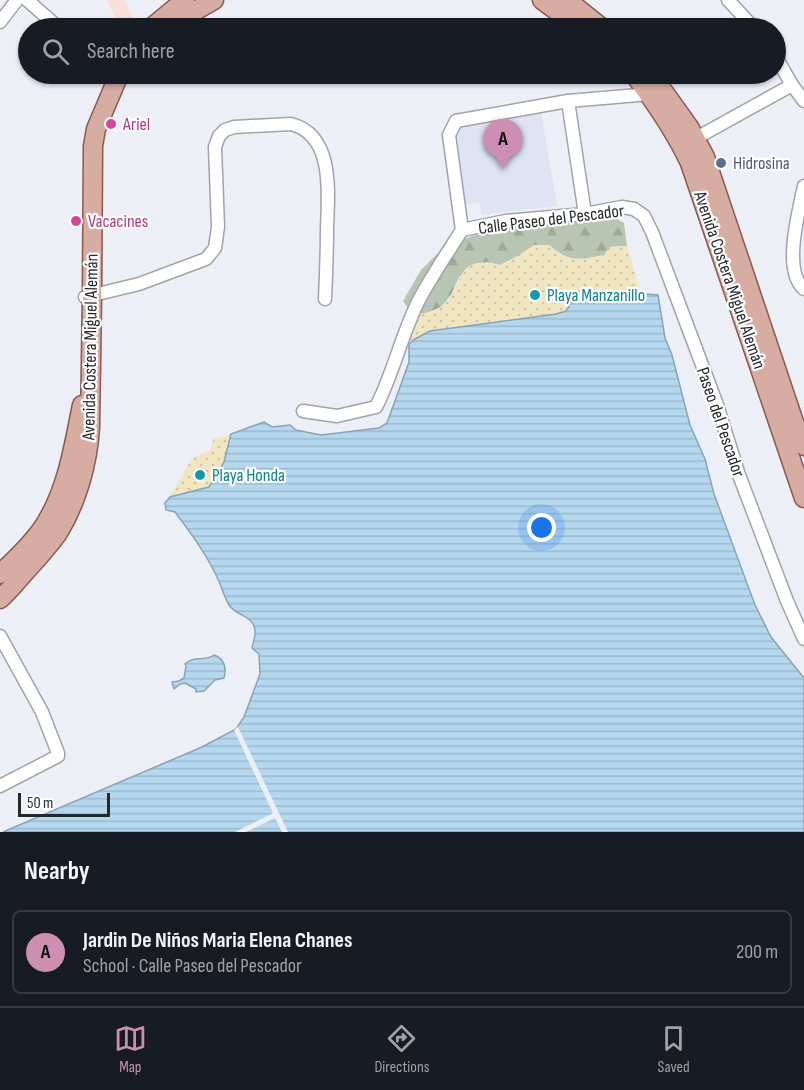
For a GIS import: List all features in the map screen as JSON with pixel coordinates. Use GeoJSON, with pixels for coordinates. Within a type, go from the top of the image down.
{"type":"FeatureCollection","features":[{"type":"Feature","properties":{"kind":"main road"},"geometry":{"type":"LineString","coordinates":[[163,18],[185,0]]}},
{"type":"Feature","properties":{"kind":"main road"},"geometry":{"type":"LineString","coordinates":[[184,18],[214,0]]}},
{"type":"Feature","properties":{"kind":"main road"},"geometry":{"type":"LineString","coordinates":[[542,0],[566,18]]}},
{"type":"Feature","properties":{"kind":"main road"},"geometry":{"type":"LineString","coordinates":[[567,0],[590,18]]}},
{"type":"Feature","properties":{"kind":"main road","name":"Avenida Costera Miguel Alemán"},"geometry":{"type":"LineString","coordinates":[[0,574],[46,524],[57,501],[70,462],[85,391],[93,146],[111,84]]}},
{"type":"Feature","properties":{"kind":"main road","name":"Avenida Costera Miguel Alemán"},"geometry":{"type":"LineString","coordinates":[[653,84],[689,142],[705,157],[804,446]]}},
{"type":"Feature","properties":{"kind":"main road","name":"Avenida Costera Miguel Alemán"},"geometry":{"type":"LineString","coordinates":[[689,142],[694,174],[804,498]]}},
{"type":"Feature","properties":{"kind":"main road","name":"Avenida Costera Miguel Alemán"},"geometry":{"type":"LineString","coordinates":[[0,599],[43,552],[58,531],[75,498],[86,461],[90,427],[88,296]]}},
{"type":"Feature","properties":{"kind":"street"},"geometry":{"type":"LineString","coordinates":[[0,22],[17,0]]}},
{"type":"Feature","properties":{"kind":"street"},"geometry":{"type":"LineString","coordinates":[[27,0],[48,18]]}},
{"type":"Feature","properties":{"kind":"street"},"geometry":{"type":"LineString","coordinates":[[728,0],[745,18]]}},
{"type":"Feature","properties":{"kind":"street"},"geometry":{"type":"LineString","coordinates":[[786,74],[803,98]]}},
{"type":"Feature","properties":{"kind":"street"},"geometry":{"type":"LineString","coordinates":[[585,214],[568,101],[653,84]]}},
{"type":"Feature","properties":{"kind":"street"},"geometry":{"type":"LineString","coordinates":[[689,142],[792,85]]}},
{"type":"Feature","properties":{"kind":"street","name":"Calle Paseo del Pescador"},"geometry":{"type":"LineString","coordinates":[[568,101],[456,122],[448,135],[462,230],[506,221],[585,214],[622,207],[634,209]]}},
{"type":"Feature","properties":{"kind":"street"},"geometry":{"type":"LineString","coordinates":[[88,296],[139,284],[206,259],[215,248],[218,227],[215,147],[219,136],[225,130],[234,127],[291,124],[300,126],[314,139],[322,153],[328,177],[326,299]]}},
{"type":"Feature","properties":{"kind":"street"},"geometry":{"type":"LineString","coordinates":[[804,186],[793,244],[793,264],[799,284],[804,289]]}},
{"type":"Feature","properties":{"kind":"street","name":"Paseo del Pescador"},"geometry":{"type":"LineString","coordinates":[[634,209],[644,216],[652,232],[716,402],[739,475],[787,601],[804,639]]}},
{"type":"Feature","properties":{"kind":"street"},"geometry":{"type":"LineString","coordinates":[[303,411],[337,416],[376,407],[420,298],[462,230]]}},
{"type":"Feature","properties":{"kind":"street"},"geometry":{"type":"LineString","coordinates":[[0,636],[42,712],[58,753],[57,756],[0,786]]}},
{"type":"Feature","properties":{"kind":"shaded area"},"geometry":{"type":"Polygon","coordinates":[[[107,0],[125,0],[133,18],[115,18],[107,0]]]}},
{"type":"Feature","properties":{"kind":"shaded area"},"geometry":{"type":"Polygon","coordinates":[[[541,111],[557,206],[481,215],[480,202],[462,205],[451,136],[456,129],[541,111]]]}},
{"type":"Feature","properties":{"kind":"green space"},"geometry":{"type":"Polygon","coordinates":[[[609,214],[624,223],[627,246],[610,247],[604,255],[575,259],[563,255],[549,245],[500,265],[487,262],[459,277],[451,295],[441,307],[427,313],[417,314],[410,311],[403,301],[421,270],[442,249],[472,236],[509,226],[531,228],[557,221],[609,214]]]}},
{"type":"Feature","properties":{"kind":"sand","name":"Playa Manzanillo"},"geometry":{"type":"Polygon","coordinates":[[[534,245],[549,245],[563,255],[575,259],[604,255],[610,247],[627,246],[641,294],[584,299],[572,303],[566,311],[556,314],[448,329],[415,339],[409,344],[417,314],[439,308],[447,301],[466,269],[473,264],[484,262],[500,265],[534,245]]]}},
{"type":"Feature","properties":{"kind":"sand","name":"Playa Honda"},"geometry":{"type":"Polygon","coordinates":[[[231,434],[224,462],[209,487],[170,497],[192,458],[211,450],[213,439],[231,434]]]}},
{"type":"Feature","properties":{"kind":"water"},"geometry":{"type":"Polygon","coordinates":[[[632,293],[658,295],[665,338],[672,355],[690,425],[705,459],[714,494],[755,605],[771,637],[804,678],[804,832],[3,832],[202,747],[236,729],[244,717],[260,674],[259,654],[252,648],[254,625],[229,605],[202,550],[175,512],[166,510],[165,503],[170,497],[209,487],[224,462],[231,434],[264,422],[272,427],[290,425],[296,430],[321,435],[379,428],[387,423],[409,362],[409,344],[415,339],[430,331],[556,314],[566,311],[571,303],[578,300],[632,293]]]}},
{"type":"Feature","properties":{"kind":"water"},"geometry":{"type":"Polygon","coordinates":[[[214,655],[224,664],[224,678],[215,680],[204,691],[196,692],[196,689],[185,683],[174,689],[172,682],[184,678],[185,664],[188,661],[214,655]]]}},
{"type":"Feature","properties":{"kind":"pier"},"geometry":{"type":"Polygon","coordinates":[[[238,727],[288,832],[282,832],[275,818],[246,832],[235,832],[273,813],[234,730],[238,727]]]}},
{"type":"Feature","properties":{"kind":"place","name":"Ariel"},"geometry":{"type":"Point","coordinates":[111,124]}},
{"type":"Feature","properties":{"kind":"place","name":"Hidrosina"},"geometry":{"type":"Point","coordinates":[721,163]}},
{"type":"Feature","properties":{"kind":"place","name":"Jardin De Niños Maria Elena Chanes"},"geometry":{"type":"Point","coordinates":[503,169]}},
{"type":"Feature","properties":{"kind":"place","name":"Vacacines"},"geometry":{"type":"Point","coordinates":[76,221]}},
{"type":"Feature","properties":{"kind":"place","name":"Playa Manzanillo"},"geometry":{"type":"Point","coordinates":[535,295]}},
{"type":"Feature","properties":{"kind":"place","name":"Playa Honda"},"geometry":{"type":"Point","coordinates":[200,475]}}]}
